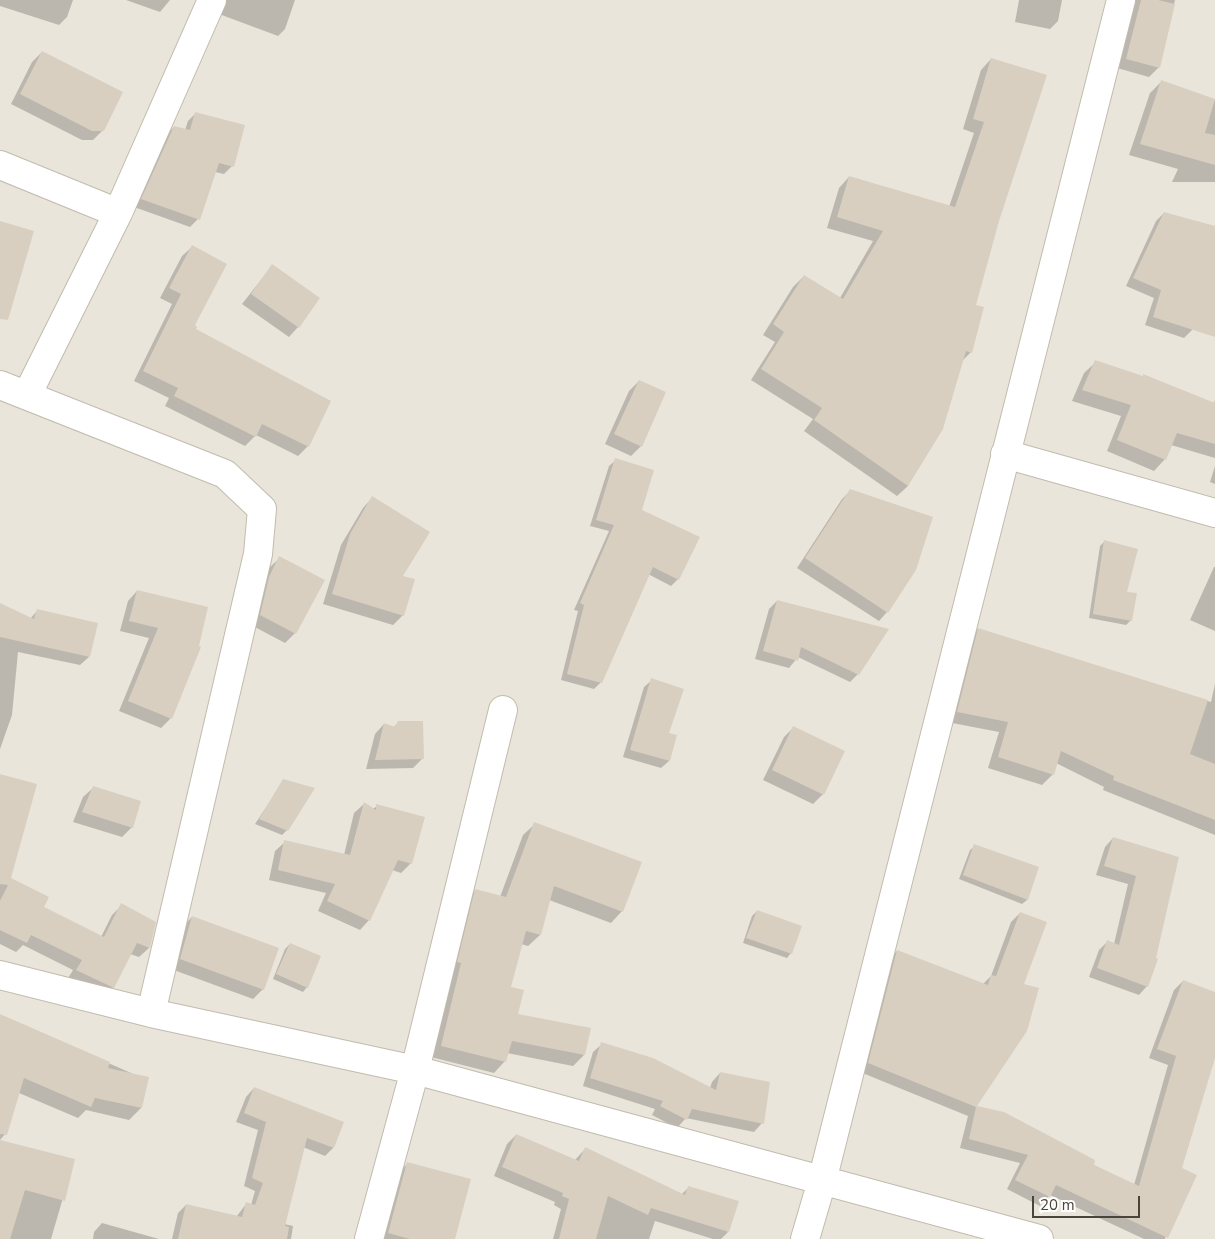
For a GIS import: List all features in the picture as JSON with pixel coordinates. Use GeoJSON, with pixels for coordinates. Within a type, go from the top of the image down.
{"type":"FeatureCollection","features":[{"type":"Feature","properties":{"kind":"street"},"geometry":{"type":"LineString","coordinates":[[27,395],[118,213],[212,0]]}},
{"type":"Feature","properties":{"kind":"street"},"geometry":{"type":"LineString","coordinates":[[805,1239],[822,1181],[1121,0]]}},
{"type":"Feature","properties":{"kind":"street"},"geometry":{"type":"LineString","coordinates":[[0,164],[118,213]]}},
{"type":"Feature","properties":{"kind":"street"},"geometry":{"type":"LineString","coordinates":[[0,385],[224,474],[262,508],[258,554],[151,1013]]}},
{"type":"Feature","properties":{"kind":"street"},"geometry":{"type":"LineString","coordinates":[[1006,454],[1215,513]]}},
{"type":"Feature","properties":{"kind":"street"},"geometry":{"type":"LineString","coordinates":[[369,1239],[415,1070],[502,710]]}},
{"type":"Feature","properties":{"kind":"street"},"geometry":{"type":"LineString","coordinates":[[0,975],[151,1013],[415,1070],[1039,1239]]}},
{"type":"Feature","properties":{"kind":"shaded area"},"geometry":{"type":"Polygon","coordinates":[[[0,0],[1215,0],[1215,1239],[0,1239],[0,0]]]}},
{"type":"Feature","properties":{"kind":"building"},"geometry":{"type":"Polygon","coordinates":[[[1141,0],[1158,0],[1175,4],[1160,68],[1126,59],[1141,0]]]}},
{"type":"Feature","properties":{"kind":"building"},"geometry":{"type":"Polygon","coordinates":[[[42,51],[123,92],[104,131],[92,131],[20,94],[42,51]]]}},
{"type":"Feature","properties":{"kind":"building"},"geometry":{"type":"Polygon","coordinates":[[[991,58],[1047,75],[999,221],[976,305],[984,307],[972,353],[966,351],[943,429],[908,486],[814,420],[822,408],[761,369],[784,332],[773,324],[804,275],[843,299],[883,231],[837,217],[849,176],[955,207],[984,122],[973,119],[991,58]]]}},
{"type":"Feature","properties":{"kind":"building"},"geometry":{"type":"Polygon","coordinates":[[[1161,80],[1215,99],[1205,133],[1215,135],[1215,165],[1140,144],[1161,80]]]}},
{"type":"Feature","properties":{"kind":"building"},"geometry":{"type":"Polygon","coordinates":[[[195,112],[245,125],[234,167],[219,163],[200,220],[141,199],[174,126],[190,130],[195,112]]]}},
{"type":"Feature","properties":{"kind":"building"},"geometry":{"type":"Polygon","coordinates":[[[1164,212],[1215,226],[1215,337],[1153,317],[1161,290],[1133,278],[1164,212]]]}},
{"type":"Feature","properties":{"kind":"building"},"geometry":{"type":"Polygon","coordinates":[[[0,221],[34,231],[8,320],[0,319],[0,221]]]}},
{"type":"Feature","properties":{"kind":"building"},"geometry":{"type":"Polygon","coordinates":[[[192,245],[227,264],[195,325],[196,329],[331,401],[309,447],[262,424],[256,437],[174,396],[178,388],[143,371],[181,294],[169,288],[192,245]]]}},
{"type":"Feature","properties":{"kind":"building"},"geometry":{"type":"Polygon","coordinates":[[[272,264],[320,298],[299,328],[251,294],[272,264]]]}},
{"type":"Feature","properties":{"kind":"building"},"geometry":{"type":"Polygon","coordinates":[[[1095,360],[1143,376],[1143,374],[1215,403],[1215,444],[1177,433],[1166,460],[1117,440],[1131,405],[1082,390],[1095,360]]]}},
{"type":"Feature","properties":{"kind":"building"},"geometry":{"type":"Polygon","coordinates":[[[639,380],[666,392],[642,447],[614,434],[639,380]]]}},
{"type":"Feature","properties":{"kind":"building"},"geometry":{"type":"Polygon","coordinates":[[[615,458],[654,470],[642,510],[700,537],[679,580],[653,567],[602,683],[567,674],[584,605],[580,603],[614,525],[596,520],[615,458]]]}},
{"type":"Feature","properties":{"kind":"building"},"geometry":{"type":"Polygon","coordinates":[[[850,489],[933,517],[916,570],[888,613],[805,558],[850,489]]]}},
{"type":"Feature","properties":{"kind":"building"},"geometry":{"type":"Polygon","coordinates":[[[372,496],[430,532],[403,576],[415,579],[404,616],[332,594],[350,534],[372,496]]]}},
{"type":"Feature","properties":{"kind":"building"},"geometry":{"type":"Polygon","coordinates":[[[1104,540],[1138,549],[1127,592],[1137,593],[1132,621],[1093,614],[1104,540]]]}},
{"type":"Feature","properties":{"kind":"building"},"geometry":{"type":"Polygon","coordinates":[[[279,556],[325,580],[296,634],[260,615],[269,577],[279,556]]]}},
{"type":"Feature","properties":{"kind":"building"},"geometry":{"type":"Polygon","coordinates":[[[137,590],[208,607],[199,646],[201,647],[172,719],[128,701],[158,628],[129,621],[137,590]]]}},
{"type":"Feature","properties":{"kind":"building"},"geometry":{"type":"Polygon","coordinates":[[[777,600],[889,629],[859,675],[801,647],[798,661],[763,651],[777,600]]]}},
{"type":"Feature","properties":{"kind":"building"},"geometry":{"type":"Polygon","coordinates":[[[0,603],[34,619],[37,609],[98,623],[90,657],[0,637],[0,603]]]}},
{"type":"Feature","properties":{"kind":"building"},"geometry":{"type":"Polygon","coordinates":[[[978,628],[1208,700],[1190,754],[1215,764],[1215,820],[1113,780],[1114,776],[1061,751],[1054,775],[998,757],[1008,722],[957,712],[978,628]]]}},
{"type":"Feature","properties":{"kind":"building"},"geometry":{"type":"Polygon","coordinates":[[[651,678],[684,689],[669,733],[677,735],[670,761],[630,750],[651,678]]]}},
{"type":"Feature","properties":{"kind":"building"},"geometry":{"type":"Polygon","coordinates":[[[398,721],[423,721],[424,759],[375,760],[384,723],[395,727],[398,721]]]}},
{"type":"Feature","properties":{"kind":"building"},"geometry":{"type":"Polygon","coordinates":[[[793,726],[845,751],[824,795],[772,770],[793,726]]]}},
{"type":"Feature","properties":{"kind":"building"},"geometry":{"type":"Polygon","coordinates":[[[0,774],[37,784],[11,878],[49,897],[44,907],[104,937],[121,903],[156,922],[150,948],[137,943],[114,988],[76,970],[82,960],[31,935],[27,943],[0,930],[0,901],[8,885],[0,884],[0,774]]]}},
{"type":"Feature","properties":{"kind":"building"},"geometry":{"type":"Polygon","coordinates":[[[283,779],[315,788],[288,831],[259,819],[283,779]]]}},
{"type":"Feature","properties":{"kind":"building"},"geometry":{"type":"Polygon","coordinates":[[[93,786],[141,801],[133,828],[82,812],[93,786]]]}},
{"type":"Feature","properties":{"kind":"building"},"geometry":{"type":"Polygon","coordinates":[[[364,802],[376,810],[376,804],[425,817],[412,864],[398,860],[370,921],[327,901],[335,884],[278,870],[284,840],[350,855],[364,802]]]}},
{"type":"Feature","properties":{"kind":"building"},"geometry":{"type":"Polygon","coordinates":[[[534,822],[642,862],[623,912],[554,886],[541,935],[526,931],[511,987],[524,990],[518,1014],[591,1028],[585,1055],[512,1041],[506,1062],[441,1046],[461,963],[457,962],[475,889],[506,897],[534,822]]]}},
{"type":"Feature","properties":{"kind":"building"},"geometry":{"type":"Polygon","coordinates":[[[1113,837],[1179,857],[1156,958],[1158,959],[1148,987],[1097,968],[1107,940],[1119,945],[1136,876],[1104,866],[1113,837]]]}},
{"type":"Feature","properties":{"kind":"building"},"geometry":{"type":"Polygon","coordinates":[[[974,844],[1039,867],[1028,900],[963,875],[974,844]]]}},
{"type":"Feature","properties":{"kind":"building"},"geometry":{"type":"Polygon","coordinates":[[[757,910],[802,926],[792,954],[746,938],[757,910]]]}},
{"type":"Feature","properties":{"kind":"building"},"geometry":{"type":"Polygon","coordinates":[[[1020,912],[1047,922],[1024,984],[1039,988],[1027,1031],[977,1106],[1004,1112],[1095,1160],[1094,1165],[1139,1186],[1176,1056],[1157,1049],[1183,980],[1215,992],[1215,1058],[1182,1168],[1197,1175],[1168,1238],[1056,1185],[1050,1197],[1015,1180],[1028,1155],[969,1139],[976,1107],[868,1063],[897,950],[988,985],[991,975],[996,976],[1020,912]]]}},
{"type":"Feature","properties":{"kind":"building"},"geometry":{"type":"Polygon","coordinates":[[[192,916],[279,948],[264,990],[180,959],[192,916]]]}},
{"type":"Feature","properties":{"kind":"building"},"geometry":{"type":"Polygon","coordinates":[[[290,943],[321,956],[308,988],[276,974],[290,943]]]}},
{"type":"Feature","properties":{"kind":"building"},"geometry":{"type":"Polygon","coordinates":[[[0,1014],[110,1062],[108,1068],[149,1077],[142,1108],[95,1098],[91,1107],[24,1078],[7,1135],[0,1134],[0,1014]]]}},
{"type":"Feature","properties":{"kind":"building"},"geometry":{"type":"Polygon","coordinates":[[[601,1042],[653,1058],[716,1090],[720,1072],[770,1082],[764,1124],[692,1109],[687,1120],[660,1106],[663,1101],[590,1078],[601,1042]]]}},
{"type":"Feature","properties":{"kind":"building"},"geometry":{"type":"Polygon","coordinates":[[[254,1087],[344,1122],[334,1148],[307,1138],[285,1226],[289,1227],[287,1239],[178,1239],[186,1204],[242,1217],[246,1202],[255,1205],[263,1183],[252,1178],[266,1122],[244,1113],[254,1087]]]}},
{"type":"Feature","properties":{"kind":"building"},"geometry":{"type":"Polygon","coordinates":[[[516,1134],[579,1161],[585,1147],[685,1195],[688,1186],[739,1201],[729,1232],[651,1208],[648,1215],[608,1196],[596,1239],[559,1239],[569,1199],[562,1196],[563,1193],[502,1167],[516,1134]]]}},
{"type":"Feature","properties":{"kind":"building"},"geometry":{"type":"Polygon","coordinates":[[[0,1140],[75,1159],[65,1201],[25,1190],[10,1239],[0,1239],[0,1140]]]}},
{"type":"Feature","properties":{"kind":"building"},"geometry":{"type":"Polygon","coordinates":[[[407,1162],[471,1179],[455,1239],[410,1239],[388,1233],[407,1162]]]}}]}
